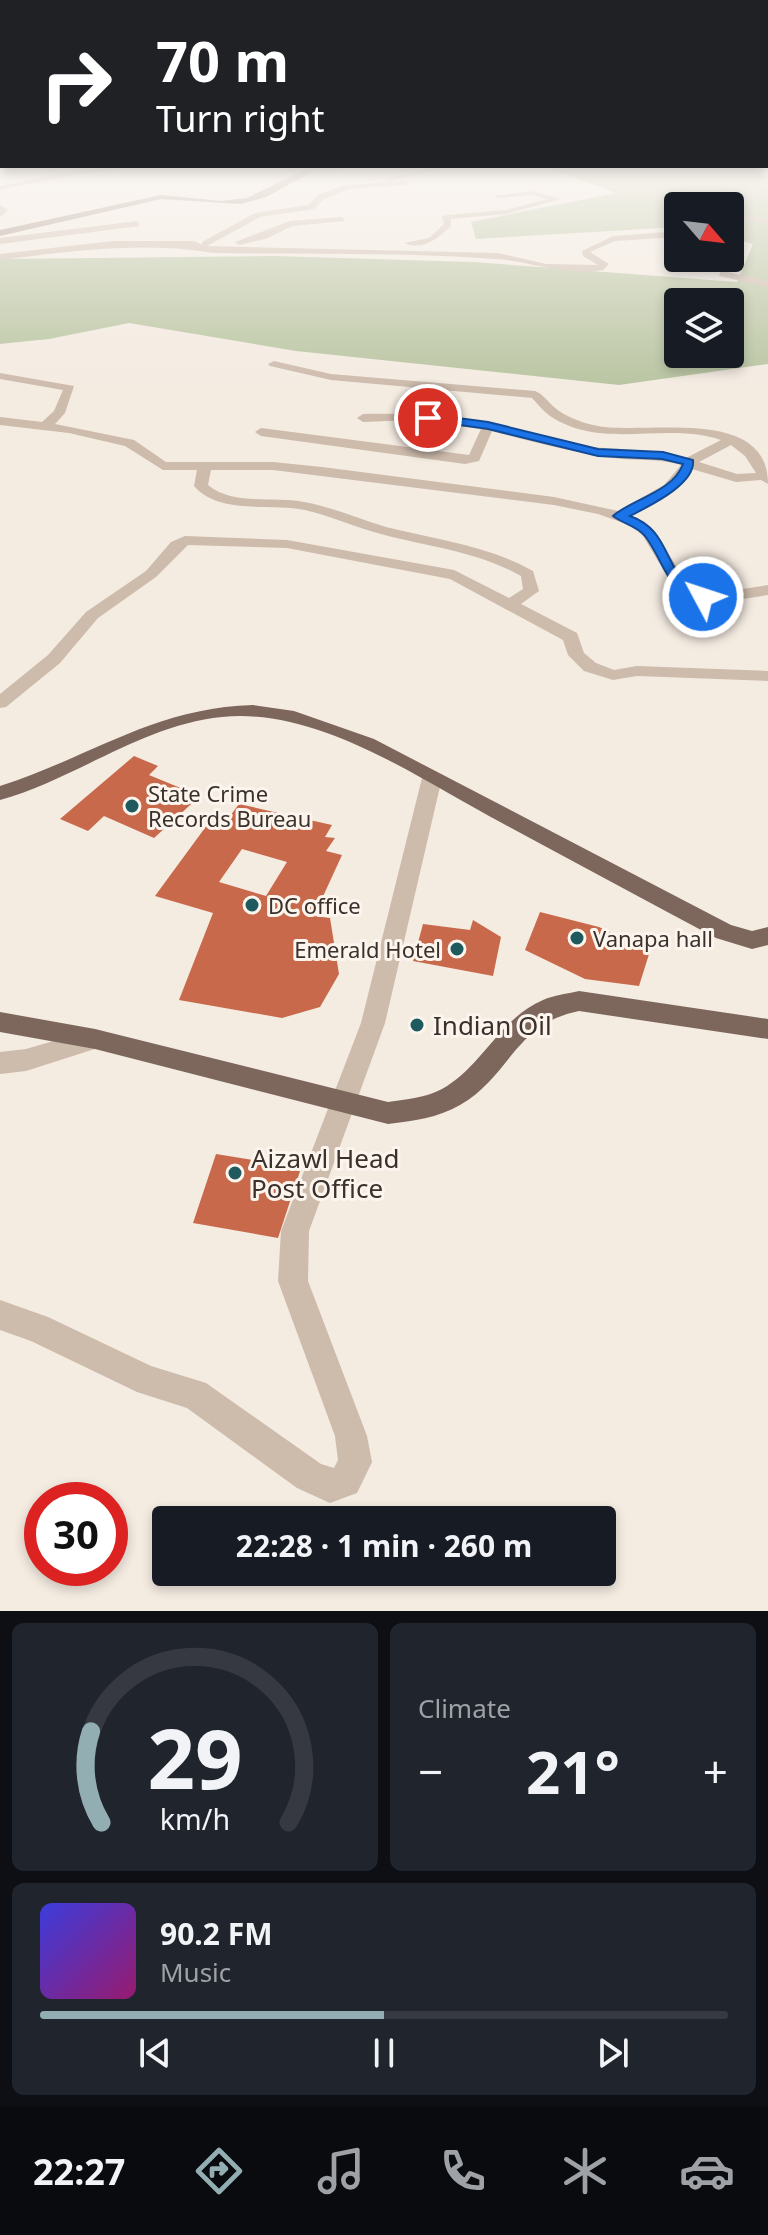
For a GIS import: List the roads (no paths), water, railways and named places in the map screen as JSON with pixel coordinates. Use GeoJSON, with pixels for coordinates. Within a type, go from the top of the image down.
{"type":"FeatureCollection","features":[{"type":"Feature","properties":{"kind":"main road"},"geometry":{"type":"LineString","coordinates":[[0,793],[149,728],[190,716],[229,710],[282,713],[319,723],[367,743],[724,932],[752,940],[768,936]]}},
{"type":"Feature","properties":{"kind":"main road"},"geometry":{"type":"LineString","coordinates":[[0,1022],[95,1039],[343,1104],[411,1114],[444,1103],[479,1076],[532,1015],[544,1006],[560,1002],[594,1003],[768,1029]]}},
{"type":"Feature","properties":{"kind":"street"},"geometry":{"type":"LineString","coordinates":[[203,246],[212,241]]}},
{"type":"Feature","properties":{"kind":"street"},"geometry":{"type":"LineString","coordinates":[[203,246],[244,241]]}},
{"type":"Feature","properties":{"kind":"street"},"geometry":{"type":"LineString","coordinates":[[203,246],[379,246],[429,241]]}},
{"type":"Feature","properties":{"kind":"street"},"geometry":{"type":"LineString","coordinates":[[0,257],[113,244],[183,245],[498,256],[546,267],[593,269],[604,264],[586,254],[586,251],[606,241]]}},
{"type":"Feature","properties":{"kind":"street"},"geometry":{"type":"LineString","coordinates":[[723,272],[768,284]]}},
{"type":"Feature","properties":{"kind":"street"},"geometry":{"type":"LineString","coordinates":[[274,364],[331,377],[535,395],[543,399],[548,410],[570,422],[597,430],[625,434],[682,430],[731,440],[748,451],[766,478]]}},
{"type":"Feature","properties":{"kind":"street"},"geometry":{"type":"LineString","coordinates":[[0,376],[70,388],[59,413],[45,426]]}},
{"type":"Feature","properties":{"kind":"street"},"geometry":{"type":"LineString","coordinates":[[363,418],[411,416],[488,426],[585,450],[663,455],[736,478],[766,478]]}},
{"type":"Feature","properties":{"kind":"street"},"geometry":{"type":"LineString","coordinates":[[0,421],[45,426],[129,443],[163,466],[309,470],[554,501],[637,523],[649,533],[682,588],[703,597],[717,598],[768,590]]}},
{"type":"Feature","properties":{"kind":"street"},"geometry":{"type":"LineString","coordinates":[[261,432],[465,460],[474,458],[488,426]]}},
{"type":"Feature","properties":{"kind":"street"},"geometry":{"type":"LineString","coordinates":[[619,516],[656,497],[686,472],[689,462],[731,440]]}},
{"type":"Feature","properties":{"kind":"street"},"geometry":{"type":"LineString","coordinates":[[205,465],[201,486],[213,495],[247,502],[314,507],[366,526],[475,551],[517,567],[528,574],[531,591],[508,606]]}},
{"type":"Feature","properties":{"kind":"street"},"geometry":{"type":"LineString","coordinates":[[0,703],[54,659],[92,615],[151,574],[176,545],[185,540],[287,544],[454,575],[508,606],[551,624],[571,637],[576,655],[590,667],[613,675],[637,671],[768,676]]}},
{"type":"Feature","properties":{"kind":"street"},"geometry":{"type":"LineString","coordinates":[[0,1315],[37,1328],[148,1381],[195,1394],[309,1476],[330,1486],[345,1481],[355,1462],[351,1436],[293,1281],[295,1231],[324,1146],[373,1023],[432,778]]}},
{"type":"Feature","properties":{"kind":"street"},"geometry":{"type":"LineString","coordinates":[[0,1063],[26,1060],[95,1039]]}},
{"type":"Feature","properties":{"kind":"place","name":"State Crime Records Bureau"},"geometry":{"type":"Point","coordinates":[132,806]}},
{"type":"Feature","properties":{"kind":"place","name":"DC office"},"geometry":{"type":"Point","coordinates":[252,905]}},
{"type":"Feature","properties":{"kind":"place","name":"Vanapa hall"},"geometry":{"type":"Point","coordinates":[577,938]}},
{"type":"Feature","properties":{"kind":"place","name":"Emerald Hotel"},"geometry":{"type":"Point","coordinates":[457,949]}},
{"type":"Feature","properties":{"kind":"place","name":"Indian Oil"},"geometry":{"type":"Point","coordinates":[417,1025]}},
{"type":"Feature","properties":{"kind":"place","name":"Aizawl Head Post Office"},"geometry":{"type":"Point","coordinates":[235,1173]}}]}
